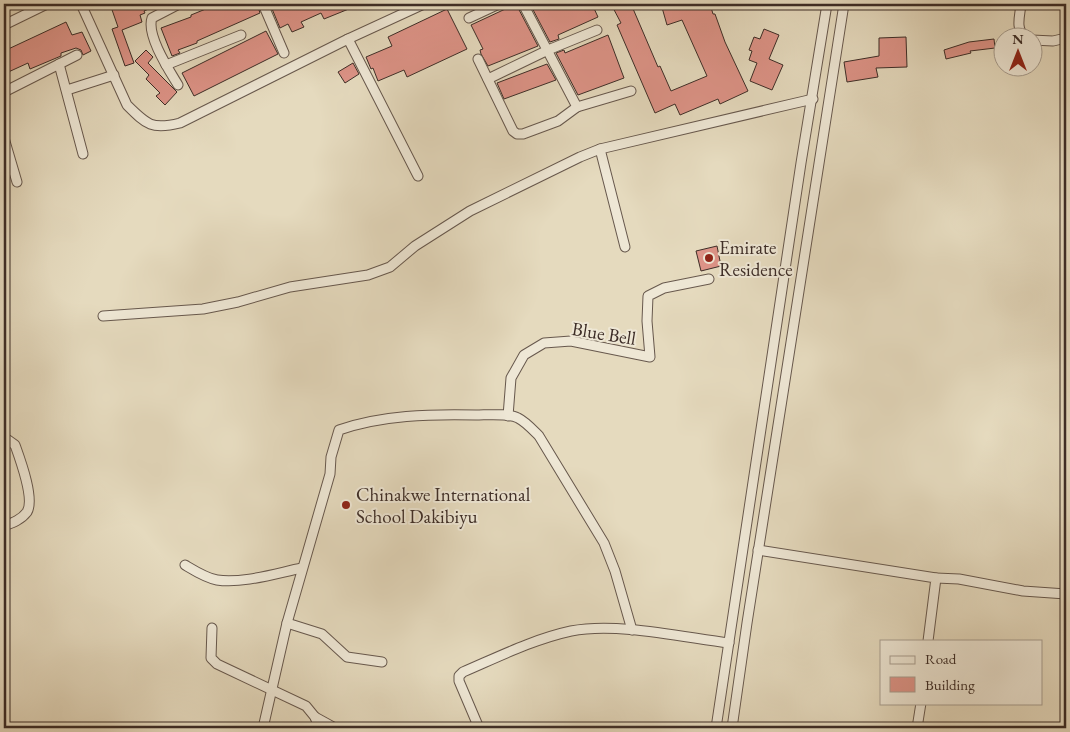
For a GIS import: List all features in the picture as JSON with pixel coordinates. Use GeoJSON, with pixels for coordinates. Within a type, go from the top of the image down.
{"type":"FeatureCollection","features":[{"type":"Feature","properties":{"kind":"street"},"geometry":{"type":"LineString","coordinates":[[4,26],[46,4]]}},
{"type":"Feature","properties":{"kind":"street"},"geometry":{"type":"LineString","coordinates":[[81,4],[127,105],[152,126],[163,127],[180,123],[348,39],[424,4]]}},
{"type":"Feature","properties":{"kind":"street"},"geometry":{"type":"LineString","coordinates":[[178,85],[166,65],[152,34],[150,24],[152,18],[179,4]]}},
{"type":"Feature","properties":{"kind":"street"},"geometry":{"type":"LineString","coordinates":[[263,4],[284,52]]}},
{"type":"Feature","properties":{"kind":"street"},"geometry":{"type":"LineString","coordinates":[[469,18],[499,4]]}},
{"type":"Feature","properties":{"kind":"street"},"geometry":{"type":"LineString","coordinates":[[523,4],[577,107]]}},
{"type":"Feature","properties":{"kind":"street"},"geometry":{"type":"LineString","coordinates":[[716,728],[801,163],[813,99],[827,4]]}},
{"type":"Feature","properties":{"kind":"street"},"geometry":{"type":"LineString","coordinates":[[732,728],[758,550],[844,4]]}},
{"type":"Feature","properties":{"kind":"street"},"geometry":{"type":"LineString","coordinates":[[1019,28],[1021,4]]}},
{"type":"Feature","properties":{"kind":"street"},"geometry":{"type":"LineString","coordinates":[[488,79],[548,50],[597,30]]}},
{"type":"Feature","properties":{"kind":"street"},"geometry":{"type":"LineString","coordinates":[[166,65],[241,35]]}},
{"type":"Feature","properties":{"kind":"street"},"geometry":{"type":"LineString","coordinates":[[1042,40],[1052,41],[1066,38]]}},
{"type":"Feature","properties":{"kind":"street"},"geometry":{"type":"LineString","coordinates":[[348,39],[418,176]]}},
{"type":"Feature","properties":{"kind":"street"},"geometry":{"type":"LineString","coordinates":[[4,92],[77,55]]}},
{"type":"Feature","properties":{"kind":"street"},"geometry":{"type":"LineString","coordinates":[[478,59],[512,131],[517,134],[523,134],[558,121],[577,107],[630,92]]}},
{"type":"Feature","properties":{"kind":"street"},"geometry":{"type":"LineString","coordinates":[[59,64],[83,154]]}},
{"type":"Feature","properties":{"kind":"street"},"geometry":{"type":"LineString","coordinates":[[67,90],[114,75]]}},
{"type":"Feature","properties":{"kind":"street"},"geometry":{"type":"LineString","coordinates":[[103,316],[203,310],[290,287],[368,274],[390,267],[410,250],[470,211],[554,169],[600,149],[813,99]]}},
{"type":"Feature","properties":{"kind":"street"},"geometry":{"type":"LineString","coordinates":[[4,138],[17,182]]}},
{"type":"Feature","properties":{"kind":"street"},"geometry":{"type":"LineString","coordinates":[[600,149],[624,247]]}},
{"type":"Feature","properties":{"kind":"street","name":"Blue Bell"},"geometry":{"type":"LineString","coordinates":[[508,416],[511,378],[524,355],[544,343],[571,341],[650,357],[647,322],[648,296],[664,288],[709,279]]}},
{"type":"Feature","properties":{"kind":"street"},"geometry":{"type":"LineString","coordinates":[[263,728],[287,623],[330,474],[331,457],[339,430],[355,425],[378,420],[433,414],[508,416],[517,418],[539,436],[604,543],[615,571],[632,630]]}},
{"type":"Feature","properties":{"kind":"street"},"geometry":{"type":"LineString","coordinates":[[4,441],[8,440],[15,444],[30,500],[28,511],[21,519],[4,526]]}},
{"type":"Feature","properties":{"kind":"street"},"geometry":{"type":"LineString","coordinates":[[758,550],[936,578],[959,578],[1023,591],[1066,594]]}},
{"type":"Feature","properties":{"kind":"street"},"geometry":{"type":"LineString","coordinates":[[185,565],[218,580],[249,578],[302,568]]}},
{"type":"Feature","properties":{"kind":"street"},"geometry":{"type":"LineString","coordinates":[[928,640],[936,578]]}},
{"type":"Feature","properties":{"kind":"street"},"geometry":{"type":"LineString","coordinates":[[731,622],[747,623]]}},
{"type":"Feature","properties":{"kind":"street"},"geometry":{"type":"LineString","coordinates":[[287,623],[322,634],[347,657],[382,662]]}},
{"type":"Feature","properties":{"kind":"street"},"geometry":{"type":"LineString","coordinates":[[212,628],[211,658],[217,664],[306,706],[315,717],[319,728]]}},
{"type":"Feature","properties":{"kind":"street"},"geometry":{"type":"LineString","coordinates":[[479,728],[458,681],[459,676],[463,672],[551,637],[574,631],[632,630],[728,643]]}},
{"type":"Feature","properties":{"kind":"street"},"geometry":{"type":"LineString","coordinates":[[918,728],[921,704]]}},
{"type":"Feature","properties":{"kind":"street"},"geometry":{"type":"LineString","coordinates":[[315,717],[335,728]]}},
{"type":"Feature","properties":{"kind":"building"},"geometry":{"type":"Polygon","coordinates":[[[110,4],[160,4],[144,11],[145,13],[140,15],[142,22],[122,30],[134,63],[125,66],[112,29],[118,27],[110,4]]]}},
{"type":"Feature","properties":{"kind":"building"},"geometry":{"type":"Polygon","coordinates":[[[218,4],[257,4],[260,13],[178,50],[180,53],[172,56],[161,28],[191,17],[191,15],[218,4]]]}},
{"type":"Feature","properties":{"kind":"building"},"geometry":{"type":"Polygon","coordinates":[[[270,4],[361,4],[324,19],[321,13],[301,22],[304,27],[292,32],[288,24],[280,28],[270,4]]]}},
{"type":"Feature","properties":{"kind":"building"},"geometry":{"type":"Polygon","coordinates":[[[516,4],[538,46],[488,66],[481,54],[480,50],[483,49],[471,25],[516,4]]]}},
{"type":"Feature","properties":{"kind":"building"},"geometry":{"type":"Polygon","coordinates":[[[530,4],[592,4],[598,17],[558,35],[559,39],[550,42],[530,4]]]}},
{"type":"Feature","properties":{"kind":"building"},"geometry":{"type":"Polygon","coordinates":[[[611,4],[631,4],[658,67],[660,66],[671,91],[707,76],[682,20],[667,25],[661,4],[710,4],[748,91],[720,104],[718,99],[680,115],[675,104],[655,113],[617,25],[621,23],[611,4]]]}},
{"type":"Feature","properties":{"kind":"building"},"geometry":{"type":"Polygon","coordinates":[[[447,9],[467,49],[407,77],[404,70],[378,81],[366,57],[392,46],[388,37],[447,9]]]}},
{"type":"Feature","properties":{"kind":"building"},"geometry":{"type":"Polygon","coordinates":[[[66,22],[72,35],[82,32],[91,51],[83,55],[81,50],[76,48],[61,53],[61,56],[30,69],[28,63],[4,74],[4,51],[66,22]]]}},
{"type":"Feature","properties":{"kind":"building"},"geometry":{"type":"Polygon","coordinates":[[[764,29],[779,35],[769,59],[783,65],[772,90],[750,81],[757,63],[749,60],[752,51],[749,50],[754,37],[760,39],[764,29]]]}},
{"type":"Feature","properties":{"kind":"building"},"geometry":{"type":"Polygon","coordinates":[[[266,31],[278,54],[194,96],[182,73],[266,31]]]}},
{"type":"Feature","properties":{"kind":"building"},"geometry":{"type":"Polygon","coordinates":[[[608,35],[624,78],[578,95],[556,53],[564,50],[565,53],[608,35]]]}},
{"type":"Feature","properties":{"kind":"building"},"geometry":{"type":"Polygon","coordinates":[[[906,37],[907,67],[876,68],[878,77],[847,82],[844,62],[879,56],[879,38],[906,37]]]}},
{"type":"Feature","properties":{"kind":"building"},"geometry":{"type":"Polygon","coordinates":[[[992,39],[992,48],[970,51],[971,53],[946,59],[944,50],[969,42],[992,39]]]}},
{"type":"Feature","properties":{"kind":"building"},"geometry":{"type":"Polygon","coordinates":[[[146,50],[153,57],[148,63],[177,92],[165,105],[156,96],[160,93],[146,79],[149,75],[135,61],[146,50]]]}},
{"type":"Feature","properties":{"kind":"building"},"geometry":{"type":"Polygon","coordinates":[[[353,63],[359,74],[345,83],[338,72],[353,63]]]}},
{"type":"Feature","properties":{"kind":"building"},"geometry":{"type":"Polygon","coordinates":[[[547,64],[556,80],[504,99],[497,83],[547,64]]]}},
{"type":"Feature","properties":{"kind":"building","name":"Emirate Residence"},"geometry":{"type":"Polygon","coordinates":[[[717,246],[721,266],[701,271],[696,251],[717,246]]]}},
{"type":"Feature","properties":{"kind":"place","name":"Emirate Residence"},"geometry":{"type":"Point","coordinates":[709,258]}},
{"type":"Feature","properties":{"kind":"place","name":"Chinakwe International School Dakibiyu"},"geometry":{"type":"Point","coordinates":[346,505]}}]}
